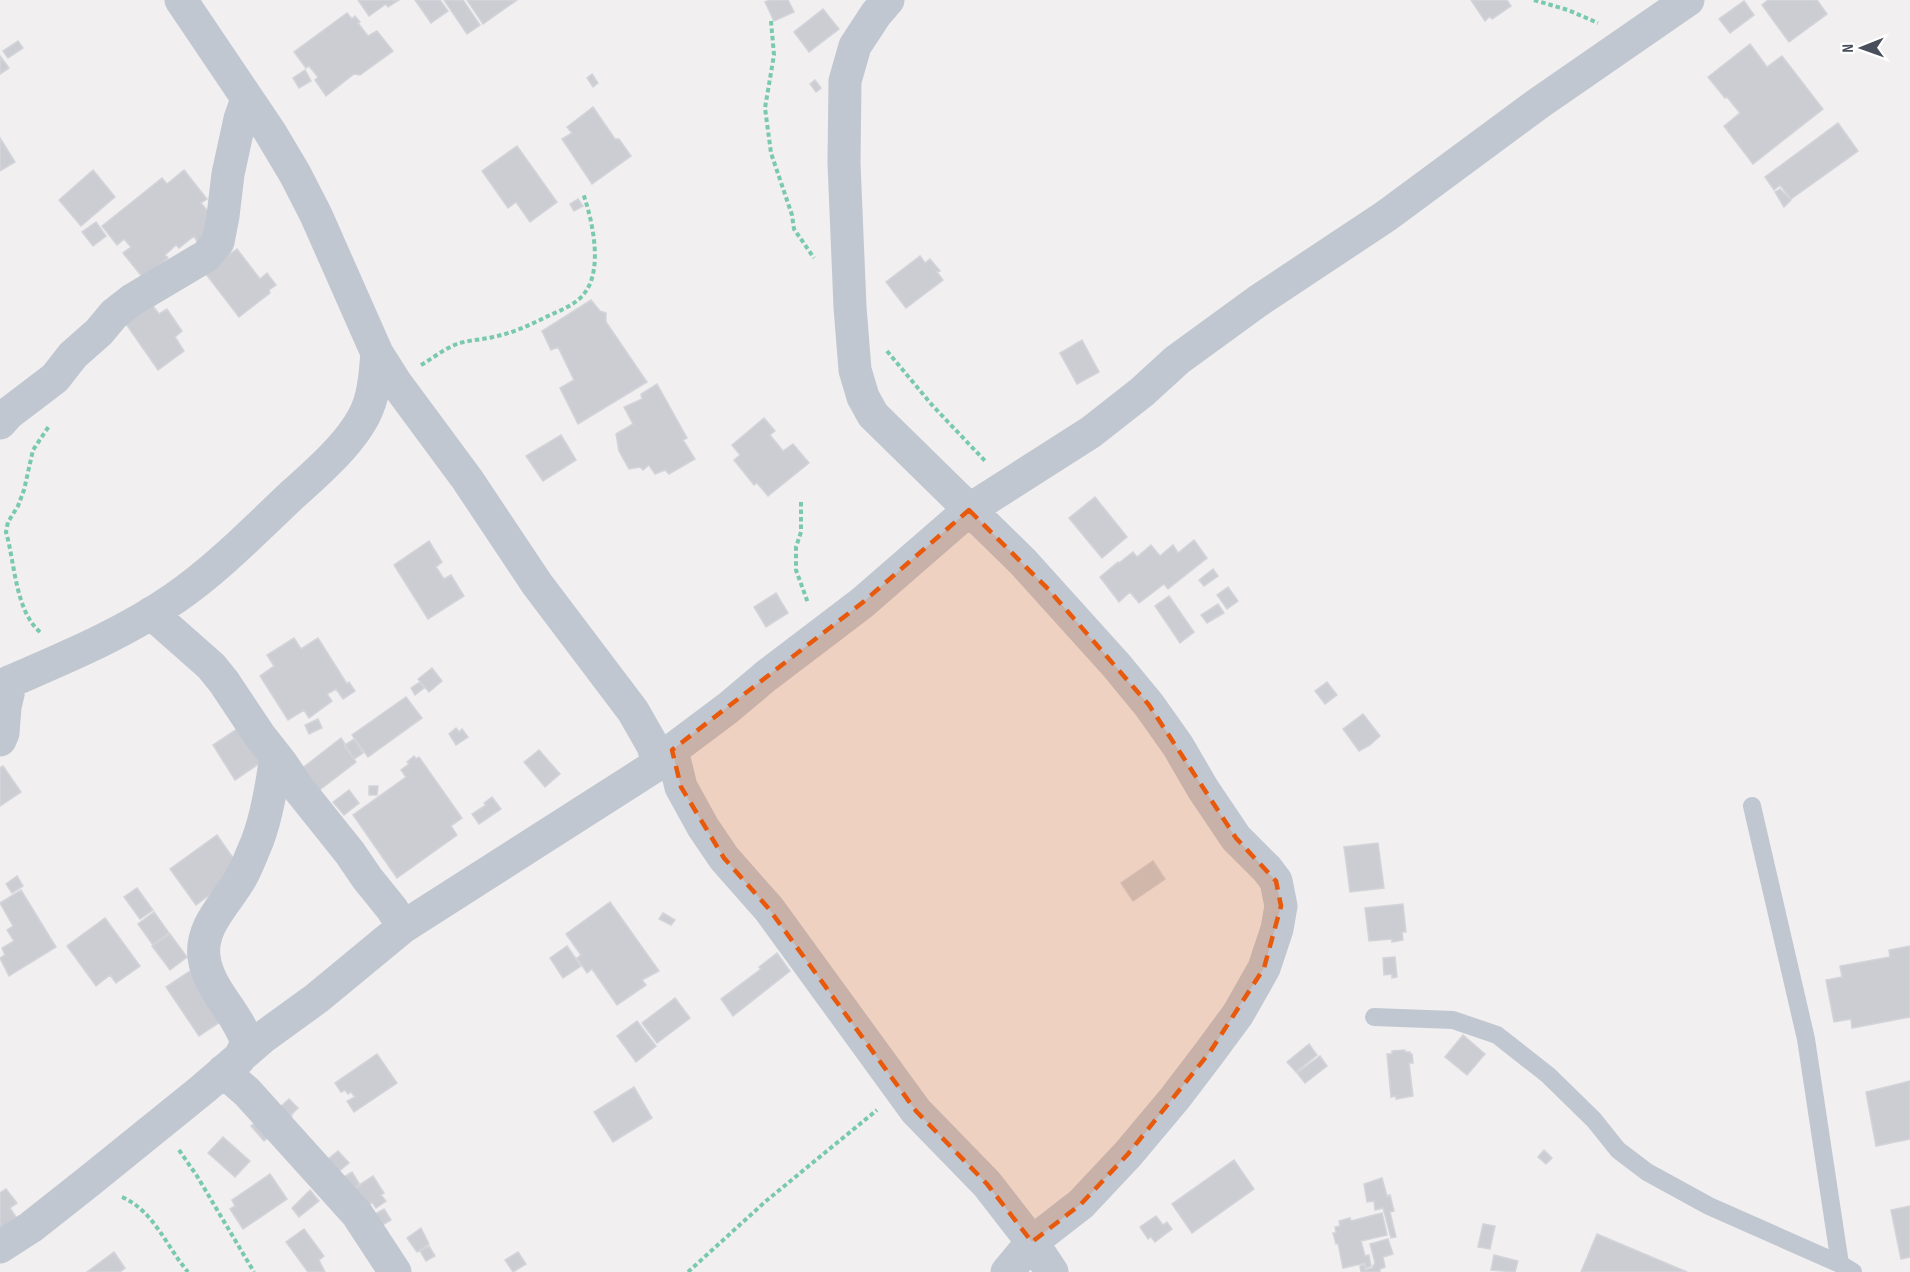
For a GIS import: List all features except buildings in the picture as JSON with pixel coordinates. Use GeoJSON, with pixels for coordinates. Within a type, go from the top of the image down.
{"type":"FeatureCollection","features":[{"type":"Feature","properties":{"kind":"street"},"geometry":{"type":"LineString","coordinates":[[181,0],[270,132],[304,190],[377,353],[396,383],[467,479],[549,600],[633,711],[653,746],[665,757],[703,827],[724,858],[769,909],[916,1111],[987,1184],[1052,1272]]}},
{"type":"Feature","properties":{"kind":"street"},"geometry":{"type":"LineString","coordinates":[[888,0],[855,46],[845,81],[844,163],[850,307],[855,370],[863,397],[873,415],[1049,590],[1149,705],[1178,746],[1236,838],[1276,881],[1281,906],[1277,929],[1264,968],[1238,1014],[1210,1052],[1128,1154],[1081,1203],[1032,1242],[1007,1272]]}},
{"type":"Feature","properties":{"kind":"street"},"geometry":{"type":"LineString","coordinates":[[0,1247],[31,1227],[88,1182],[262,1038],[317,998],[403,927],[665,757],[862,603],[969,510],[1091,432],[1142,392],[1177,360],[1212,334],[1305,268],[1386,216],[1539,103],[1688,0]]}},
{"type":"Feature","properties":{"kind":"street"},"geometry":{"type":"LineString","coordinates":[[0,423],[9,413],[55,378],[73,355],[99,332],[114,314],[132,300],[206,256],[218,242],[234,143],[247,99]]}},
{"type":"Feature","properties":{"kind":"street"},"geometry":{"type":"LineString","coordinates":[[0,741],[3,733],[5,683],[124,629],[175,598],[322,469],[351,435],[368,409],[374,391],[377,353]]}},
{"type":"Feature","properties":{"kind":"street"},"geometry":{"type":"LineString","coordinates":[[151,613],[211,666],[224,682],[260,736],[392,909],[403,927]]}},
{"type":"Feature","properties":{"kind":"street"},"geometry":{"type":"LineString","coordinates":[[231,1065],[247,1043],[239,1023],[211,979],[204,959],[204,943],[207,930],[243,875],[258,838],[273,780],[276,756]]}},
{"type":"Feature","properties":{"kind":"street"},"geometry":{"type":"LineString","coordinates":[[231,1065],[254,1099],[357,1214],[395,1272]]}},
{"type":"Feature","properties":{"kind":"lane"},"geometry":{"type":"LineString","coordinates":[[1752,806],[1806,1039],[1847,1268]]}},
{"type":"Feature","properties":{"kind":"lane"},"geometry":{"type":"LineString","coordinates":[[1374,1017],[1453,1020],[1497,1035],[1548,1075],[1594,1120],[1618,1149],[1647,1172],[1709,1206],[1847,1268]]}},
{"type":"Feature","properties":{"kind":"path"},"geometry":{"type":"LineString","coordinates":[[1534,0],[1582,15],[1629,40]]}},
{"type":"Feature","properties":{"kind":"path"},"geometry":{"type":"LineString","coordinates":[[396,383],[450,347],[528,327],[568,306],[587,290],[592,275],[594,254],[590,215],[583,193]]}},
{"type":"Feature","properties":{"kind":"path"},"geometry":{"type":"LineString","coordinates":[[55,378],[49,426],[33,450],[24,490],[8,522],[6,532],[23,606],[34,626],[51,641],[78,651]]}},
{"type":"Feature","properties":{"kind":"path"},"geometry":{"type":"LineString","coordinates":[[801,502],[801,532],[796,547],[796,570],[804,597],[818,615],[826,631]]}},
{"type":"Feature","properties":{"kind":"path"},"geometry":{"type":"LineString","coordinates":[[0,534],[6,532]]}},
{"type":"Feature","properties":{"kind":"path"},"geometry":{"type":"LineString","coordinates":[[688,1272],[766,1200],[868,1119],[899,1089]]}},
{"type":"Feature","properties":{"kind":"path"},"geometry":{"type":"LineString","coordinates":[[160,1122],[197,1176],[254,1272]]}},
{"type":"Feature","properties":{"kind":"path"},"geometry":{"type":"LineString","coordinates":[[88,1182],[137,1205],[150,1218],[188,1272]]}},
{"type":"Feature","properties":{"kind":"highlighted area"},"geometry":{"type":"Polygon","coordinates":[[[969,510],[1049,590],[1149,705],[1236,838],[1276,881],[1281,906],[1264,968],[1210,1052],[1128,1154],[1081,1204],[1032,1242],[987,1184],[916,1111],[769,909],[724,858],[681,787],[672,750],[862,603],[969,510]]]}}]}
